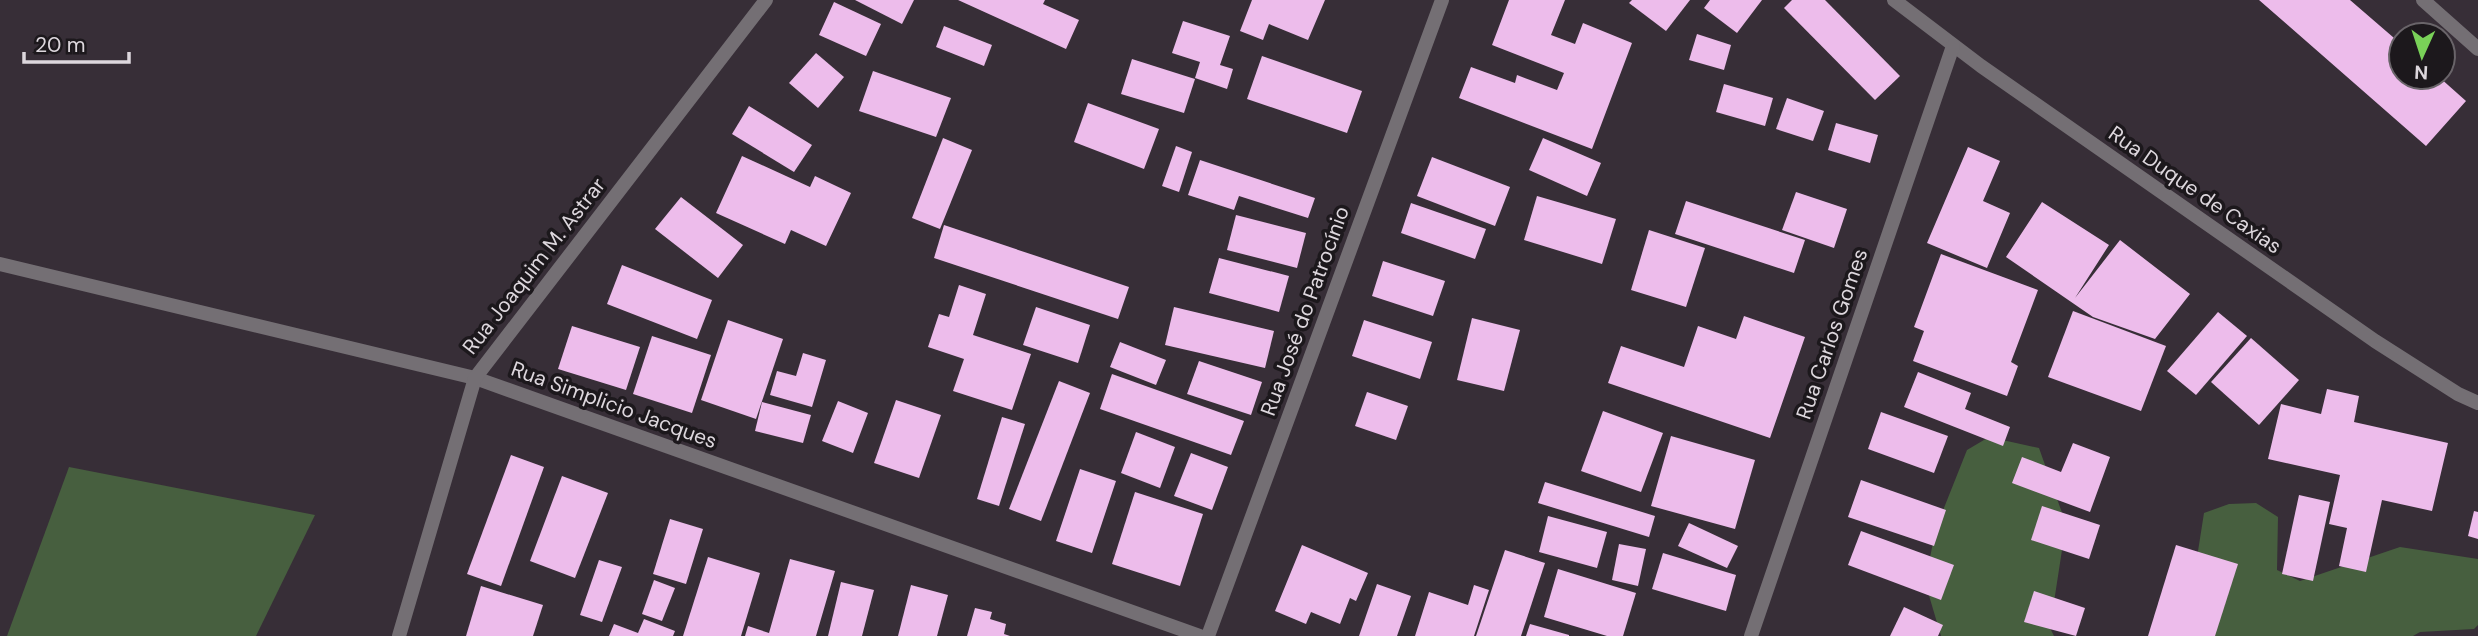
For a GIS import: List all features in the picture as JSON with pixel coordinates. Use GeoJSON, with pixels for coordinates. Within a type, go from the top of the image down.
{"type":"FeatureCollection","features":[{"type":"Feature","properties":{"kind":"street","name":"Rua Joaquim M. Astrar"},"geometry":{"type":"LineString","coordinates":[[399,636],[475,378],[766,0]]}},
{"type":"Feature","properties":{"kind":"street","name":"Rua José do Patrocínio"},"geometry":{"type":"LineString","coordinates":[[1208,636],[1442,0]]}},
{"type":"Feature","properties":{"kind":"street","name":"Rua Duque de Caxias"},"geometry":{"type":"LineString","coordinates":[[1894,0],[1953,46],[2375,341],[2458,394],[2478,403]]}},
{"type":"Feature","properties":{"kind":"street"},"geometry":{"type":"LineString","coordinates":[[2423,0],[2478,49]]}},
{"type":"Feature","properties":{"kind":"street","name":"Rua Carlos Gomes"},"geometry":{"type":"LineString","coordinates":[[1751,636],[1953,46]]}},
{"type":"Feature","properties":{"kind":"street","name":"Rua Simplicio Jacques"},"geometry":{"type":"LineString","coordinates":[[0,264],[475,378],[1200,636]]}},
{"type":"Feature","properties":{"kind":"green space"},"geometry":{"type":"Polygon","coordinates":[[[1989,437],[2039,448],[2066,524],[2050,628],[2054,636],[1941,636],[1925,582],[1936,528],[1967,450],[1989,437]]]}},
{"type":"Feature","properties":{"kind":"green space"},"geometry":{"type":"Polygon","coordinates":[[[69,467],[315,515],[256,636],[7,636],[69,467]]]}},
{"type":"Feature","properties":{"kind":"green space"},"geometry":{"type":"Polygon","coordinates":[[[2256,503],[2278,517],[2277,570],[2300,581],[2400,547],[2478,559],[2478,625],[2474,629],[2420,632],[2413,636],[2167,636],[2187,621],[2204,513],[2229,504],[2256,503]]]}},
{"type":"Feature","properties":{"kind":"building"},"geometry":{"type":"Polygon","coordinates":[[[855,0],[914,0],[902,24],[855,0]]]}},
{"type":"Feature","properties":{"kind":"building"},"geometry":{"type":"Polygon","coordinates":[[[958,0],[1045,0],[1043,4],[1079,20],[1066,49],[958,0]]]}},
{"type":"Feature","properties":{"kind":"building"},"geometry":{"type":"Polygon","coordinates":[[[1252,0],[1325,0],[1308,40],[1269,24],[1263,40],[1240,31],[1252,0]]]}},
{"type":"Feature","properties":{"kind":"building"},"geometry":{"type":"Polygon","coordinates":[[[1509,0],[1565,0],[1551,35],[1575,44],[1583,23],[1632,43],[1592,149],[1459,98],[1471,67],[1515,83],[1517,75],[1557,90],[1564,73],[1492,45],[1509,0]]]}},
{"type":"Feature","properties":{"kind":"building"},"geometry":{"type":"Polygon","coordinates":[[[1632,0],[1690,0],[1666,31],[1629,3],[1632,0]]]}},
{"type":"Feature","properties":{"kind":"building"},"geometry":{"type":"Polygon","coordinates":[[[1710,0],[1762,0],[1737,33],[1704,8],[1710,0]]]}},
{"type":"Feature","properties":{"kind":"building"},"geometry":{"type":"Polygon","coordinates":[[[1792,0],[1825,0],[1900,76],[1875,100],[1784,8],[1792,0]]]}},
{"type":"Feature","properties":{"kind":"building"},"geometry":{"type":"Polygon","coordinates":[[[2259,0],[2350,0],[2387,32],[2387,91],[2455,91],[2466,101],[2426,146],[2259,0]]]}},
{"type":"Feature","properties":{"kind":"building"},"geometry":{"type":"Polygon","coordinates":[[[834,2],[881,24],[866,56],[819,35],[834,2]]]}},
{"type":"Feature","properties":{"kind":"building"},"geometry":{"type":"Polygon","coordinates":[[[1183,21],[1230,36],[1220,65],[1233,69],[1227,89],[1195,78],[1200,62],[1172,53],[1183,21]]]}},
{"type":"Feature","properties":{"kind":"building"},"geometry":{"type":"Polygon","coordinates":[[[944,26],[992,45],[984,66],[936,47],[944,26]]]}},
{"type":"Feature","properties":{"kind":"building"},"geometry":{"type":"Polygon","coordinates":[[[1697,34],[1731,45],[1724,70],[1689,60],[1697,34]]]}},
{"type":"Feature","properties":{"kind":"building"},"geometry":{"type":"Polygon","coordinates":[[[816,53],[844,77],[818,108],[789,83],[816,53]]]}},
{"type":"Feature","properties":{"kind":"building"},"geometry":{"type":"Polygon","coordinates":[[[1262,56],[1362,91],[1347,133],[1247,99],[1262,56]]]}},
{"type":"Feature","properties":{"kind":"building"},"geometry":{"type":"Polygon","coordinates":[[[1132,59],[1195,79],[1184,113],[1121,94],[1132,59]]]}},
{"type":"Feature","properties":{"kind":"building"},"geometry":{"type":"Polygon","coordinates":[[[873,71],[951,98],[936,137],[859,111],[873,71]]]}},
{"type":"Feature","properties":{"kind":"building"},"geometry":{"type":"Polygon","coordinates":[[[1724,84],[1773,98],[1765,126],[1716,112],[1724,84]]]}},
{"type":"Feature","properties":{"kind":"building"},"geometry":{"type":"Polygon","coordinates":[[[1787,98],[1824,111],[1813,141],[1776,129],[1787,98]]]}},
{"type":"Feature","properties":{"kind":"building"},"geometry":{"type":"Polygon","coordinates":[[[1088,103],[1159,129],[1144,169],[1074,142],[1088,103]]]}},
{"type":"Feature","properties":{"kind":"building"},"geometry":{"type":"Polygon","coordinates":[[[749,106],[812,145],[794,172],[732,134],[749,106]]]}},
{"type":"Feature","properties":{"kind":"building"},"geometry":{"type":"Polygon","coordinates":[[[1836,123],[1878,135],[1870,163],[1828,150],[1836,123]]]}},
{"type":"Feature","properties":{"kind":"building"},"geometry":{"type":"Polygon","coordinates":[[[943,138],[972,150],[940,229],[912,218],[943,138]]]}},
{"type":"Feature","properties":{"kind":"building"},"geometry":{"type":"Polygon","coordinates":[[[1543,138],[1601,163],[1587,196],[1529,170],[1543,138]]]}},
{"type":"Feature","properties":{"kind":"building"},"geometry":{"type":"Polygon","coordinates":[[[1176,146],[1192,152],[1179,192],[1162,186],[1176,146]]]}},
{"type":"Feature","properties":{"kind":"building"},"geometry":{"type":"Polygon","coordinates":[[[1968,147],[2000,161],[1983,201],[2010,213],[1987,268],[1927,243],[1968,147]]]}},
{"type":"Feature","properties":{"kind":"building"},"geometry":{"type":"Polygon","coordinates":[[[742,156],[810,187],[815,176],[851,193],[826,246],[791,230],[785,244],[716,213],[742,156]]]}},
{"type":"Feature","properties":{"kind":"building"},"geometry":{"type":"Polygon","coordinates":[[[1432,157],[1510,187],[1495,226],[1417,196],[1432,157]]]}},
{"type":"Feature","properties":{"kind":"building"},"geometry":{"type":"Polygon","coordinates":[[[1200,160],[1315,198],[1308,218],[1239,196],[1234,210],[1188,195],[1200,160]]]}},
{"type":"Feature","properties":{"kind":"building"},"geometry":{"type":"Polygon","coordinates":[[[1796,192],[1847,209],[1834,248],[1782,230],[1796,192]]]}},
{"type":"Feature","properties":{"kind":"building"},"geometry":{"type":"Polygon","coordinates":[[[1537,196],[1616,219],[1602,264],[1524,240],[1537,196]]]}},
{"type":"Feature","properties":{"kind":"building"},"geometry":{"type":"Polygon","coordinates":[[[681,197],[743,245],[718,278],[655,229],[681,197]]]}},
{"type":"Feature","properties":{"kind":"building"},"geometry":{"type":"Polygon","coordinates":[[[1686,201],[1805,240],[1794,273],[1675,234],[1686,201]]]}},
{"type":"Feature","properties":{"kind":"building"},"geometry":{"type":"Polygon","coordinates":[[[2042,202],[2109,245],[2075,298],[2120,240],[2190,294],[2155,339],[2093,317],[2006,257],[2042,202]]]}},
{"type":"Feature","properties":{"kind":"building"},"geometry":{"type":"Polygon","coordinates":[[[1411,203],[1486,229],[1475,259],[1401,233],[1411,203]]]}},
{"type":"Feature","properties":{"kind":"building"},"geometry":{"type":"Polygon","coordinates":[[[1236,215],[1306,233],[1297,268],[1227,250],[1236,215]]]}},
{"type":"Feature","properties":{"kind":"building"},"geometry":{"type":"Polygon","coordinates":[[[944,225],[1129,287],[1118,319],[934,258],[944,225]]]}},
{"type":"Feature","properties":{"kind":"building"},"geometry":{"type":"Polygon","coordinates":[[[1649,230],[1705,248],[1686,307],[1631,290],[1649,230]]]}},
{"type":"Feature","properties":{"kind":"building"},"geometry":{"type":"Polygon","coordinates":[[[1941,254],[2038,290],[2011,362],[2018,366],[2007,396],[1913,361],[1924,331],[1914,327],[1941,254]]]}},
{"type":"Feature","properties":{"kind":"building"},"geometry":{"type":"Polygon","coordinates":[[[1219,258],[1289,276],[1279,312],[1209,293],[1219,258]]]}},
{"type":"Feature","properties":{"kind":"building"},"geometry":{"type":"Polygon","coordinates":[[[1383,261],[1445,281],[1433,316],[1372,296],[1383,261]]]}},
{"type":"Feature","properties":{"kind":"building"},"geometry":{"type":"Polygon","coordinates":[[[622,265],[712,300],[697,339],[607,304],[622,265]]]}},
{"type":"Feature","properties":{"kind":"building"},"geometry":{"type":"Polygon","coordinates":[[[959,285],[986,294],[973,335],[1031,354],[1012,410],[953,391],[964,359],[928,347],[939,314],[949,317],[959,285]]]}},
{"type":"Feature","properties":{"kind":"building"},"geometry":{"type":"Polygon","coordinates":[[[1036,307],[1090,325],[1078,363],[1023,345],[1036,307]]]}},
{"type":"Feature","properties":{"kind":"building"},"geometry":{"type":"Polygon","coordinates":[[[1174,307],[1274,331],[1265,368],[1165,345],[1174,307]]]}},
{"type":"Feature","properties":{"kind":"building"},"geometry":{"type":"Polygon","coordinates":[[[2073,311],[2166,346],[2141,411],[2048,377],[2073,311]]]}},
{"type":"Feature","properties":{"kind":"building"},"geometry":{"type":"Polygon","coordinates":[[[2218,312],[2247,336],[2196,395],[2167,371],[2218,312]]]}},
{"type":"Feature","properties":{"kind":"building"},"geometry":{"type":"Polygon","coordinates":[[[1744,316],[1805,337],[1770,438],[1608,383],[1621,346],[1684,367],[1698,326],[1736,339],[1744,316]]]}},
{"type":"Feature","properties":{"kind":"building"},"geometry":{"type":"Polygon","coordinates":[[[1472,318],[1520,330],[1504,391],[1457,380],[1472,318]]]}},
{"type":"Feature","properties":{"kind":"building"},"geometry":{"type":"Polygon","coordinates":[[[728,320],[783,339],[756,419],[701,400],[728,320]]]}},
{"type":"Feature","properties":{"kind":"building"},"geometry":{"type":"Polygon","coordinates":[[[1364,320],[1432,342],[1420,379],[1352,356],[1364,320]]]}},
{"type":"Feature","properties":{"kind":"building"},"geometry":{"type":"Polygon","coordinates":[[[572,326],[640,347],[626,390],[558,369],[572,326]]]}},
{"type":"Feature","properties":{"kind":"building"},"geometry":{"type":"Polygon","coordinates":[[[652,336],[711,355],[692,413],[633,394],[652,336]]]}},
{"type":"Feature","properties":{"kind":"building"},"geometry":{"type":"Polygon","coordinates":[[[2251,338],[2299,380],[2259,425],[2211,382],[2251,338]]]}},
{"type":"Feature","properties":{"kind":"building"},"geometry":{"type":"Polygon","coordinates":[[[1120,342],[1166,360],[1156,385],[1110,367],[1120,342]]]}},
{"type":"Feature","properties":{"kind":"building"},"geometry":{"type":"Polygon","coordinates":[[[803,353],[826,360],[812,407],[770,395],[777,371],[796,376],[803,353]]]}},
{"type":"Feature","properties":{"kind":"building"},"geometry":{"type":"Polygon","coordinates":[[[1199,361],[1262,382],[1251,415],[1187,394],[1199,361]]]}},
{"type":"Feature","properties":{"kind":"building"},"geometry":{"type":"Polygon","coordinates":[[[1918,372],[1971,393],[1965,409],[2010,427],[2003,446],[1904,407],[1918,372]]]}},
{"type":"Feature","properties":{"kind":"building"},"geometry":{"type":"Polygon","coordinates":[[[1112,374],[1244,421],[1231,455],[1100,409],[1112,374]]]}},
{"type":"Feature","properties":{"kind":"building"},"geometry":{"type":"Polygon","coordinates":[[[1059,381],[1090,393],[1041,521],[1009,509],[1059,381]]]}},
{"type":"Feature","properties":{"kind":"building"},"geometry":{"type":"Polygon","coordinates":[[[2327,389],[2359,396],[2354,422],[2448,443],[2432,511],[2382,500],[2366,572],[2339,566],[2347,528],[2329,524],[2340,475],[2268,459],[2281,404],[2321,414],[2327,389]]]}},
{"type":"Feature","properties":{"kind":"building"},"geometry":{"type":"Polygon","coordinates":[[[1367,392],[1408,406],[1396,440],[1355,426],[1367,392]]]}},
{"type":"Feature","properties":{"kind":"building"},"geometry":{"type":"Polygon","coordinates":[[[896,400],[941,415],[919,478],[874,463],[896,400]]]}},
{"type":"Feature","properties":{"kind":"building"},"geometry":{"type":"Polygon","coordinates":[[[838,401],[868,413],[853,453],[822,441],[838,401]]]}},
{"type":"Feature","properties":{"kind":"building"},"geometry":{"type":"Polygon","coordinates":[[[762,402],[811,415],[803,443],[755,431],[762,402]]]}},
{"type":"Feature","properties":{"kind":"building"},"geometry":{"type":"Polygon","coordinates":[[[1603,411],[1663,433],[1641,492],[1581,471],[1603,411]]]}},
{"type":"Feature","properties":{"kind":"building"},"geometry":{"type":"Polygon","coordinates":[[[1881,412],[1948,436],[1934,473],[1868,449],[1881,412]]]}},
{"type":"Feature","properties":{"kind":"building"},"geometry":{"type":"Polygon","coordinates":[[[1002,417],[1025,424],[999,506],[977,499],[1002,417]]]}},
{"type":"Feature","properties":{"kind":"building"},"geometry":{"type":"Polygon","coordinates":[[[1136,432],[1175,447],[1160,488],[1121,473],[1136,432]]]}},
{"type":"Feature","properties":{"kind":"building"},"geometry":{"type":"Polygon","coordinates":[[[1671,436],[1755,460],[1735,529],[1651,506],[1671,436]]]}},
{"type":"Feature","properties":{"kind":"building"},"geometry":{"type":"Polygon","coordinates":[[[2073,443],[2110,457],[2090,512],[2012,483],[2022,457],[2061,472],[2073,443]]]}},
{"type":"Feature","properties":{"kind":"building"},"geometry":{"type":"Polygon","coordinates":[[[1191,453],[1228,467],[1212,510],[1174,496],[1191,453]]]}},
{"type":"Feature","properties":{"kind":"building"},"geometry":{"type":"Polygon","coordinates":[[[511,455],[544,467],[501,586],[467,574],[511,455]]]}},
{"type":"Feature","properties":{"kind":"building"},"geometry":{"type":"Polygon","coordinates":[[[1080,469],[1116,481],[1092,553],[1056,541],[1080,469]]]}},
{"type":"Feature","properties":{"kind":"building"},"geometry":{"type":"Polygon","coordinates":[[[562,476],[608,493],[575,578],[530,561],[562,476]]]}},
{"type":"Feature","properties":{"kind":"building"},"geometry":{"type":"Polygon","coordinates":[[[1861,480],[1946,510],[1934,546],[1848,517],[1861,480]]]}},
{"type":"Feature","properties":{"kind":"building"},"geometry":{"type":"Polygon","coordinates":[[[1545,482],[1655,516],[1649,537],[1538,503],[1545,482]]]}},
{"type":"Feature","properties":{"kind":"building"},"geometry":{"type":"Polygon","coordinates":[[[1135,492],[1203,514],[1180,586],[1112,564],[1135,492]]]}},
{"type":"Feature","properties":{"kind":"building"},"geometry":{"type":"Polygon","coordinates":[[[2299,495],[2330,502],[2313,581],[2282,574],[2299,495]]]}},
{"type":"Feature","properties":{"kind":"building"},"geometry":{"type":"Polygon","coordinates":[[[2042,506],[2100,525],[2089,559],[2031,540],[2042,506]]]}},
{"type":"Feature","properties":{"kind":"building"},"geometry":{"type":"Polygon","coordinates":[[[2474,511],[2478,512],[2478,539],[2468,536],[2474,511]]]}},
{"type":"Feature","properties":{"kind":"building"},"geometry":{"type":"Polygon","coordinates":[[[1548,516],[1607,532],[1597,568],[1539,552],[1548,516]]]}},
{"type":"Feature","properties":{"kind":"building"},"geometry":{"type":"Polygon","coordinates":[[[670,519],[703,529],[686,584],[653,574],[670,519]]]}},
{"type":"Feature","properties":{"kind":"building"},"geometry":{"type":"Polygon","coordinates":[[[1689,523],[1738,546],[1727,568],[1678,546],[1689,523]]]}},
{"type":"Feature","properties":{"kind":"building"},"geometry":{"type":"Polygon","coordinates":[[[1861,531],[1954,565],[1941,600],[1848,565],[1861,531]]]}},
{"type":"Feature","properties":{"kind":"building"},"geometry":{"type":"Polygon","coordinates":[[[1619,544],[1646,549],[1638,586],[1612,580],[1619,544]]]}},
{"type":"Feature","properties":{"kind":"building"},"geometry":{"type":"Polygon","coordinates":[[[1302,545],[1368,573],[1356,601],[1350,598],[1340,624],[1311,612],[1306,624],[1275,611],[1302,545]]]}},
{"type":"Feature","properties":{"kind":"building"},"geometry":{"type":"Polygon","coordinates":[[[2176,545],[2238,564],[2215,636],[2148,636],[2176,545]]]}},
{"type":"Feature","properties":{"kind":"building"},"geometry":{"type":"Polygon","coordinates":[[[1505,550],[1545,563],[1521,636],[1476,636],[1505,550]]]}},
{"type":"Feature","properties":{"kind":"building"},"geometry":{"type":"Polygon","coordinates":[[[1663,553],[1736,575],[1726,611],[1652,589],[1663,553]]]}},
{"type":"Feature","properties":{"kind":"building"},"geometry":{"type":"Polygon","coordinates":[[[708,557],[760,573],[741,636],[683,636],[708,557]]]}},
{"type":"Feature","properties":{"kind":"building"},"geometry":{"type":"Polygon","coordinates":[[[790,559],[835,571],[816,636],[745,636],[748,626],[769,633],[790,559]]]}},
{"type":"Feature","properties":{"kind":"building"},"geometry":{"type":"Polygon","coordinates":[[[599,560],[622,567],[602,622],[580,615],[599,560]]]}},
{"type":"Feature","properties":{"kind":"building"},"geometry":{"type":"Polygon","coordinates":[[[1558,569],[1636,593],[1623,636],[1607,636],[1544,617],[1558,569]]]}},
{"type":"Feature","properties":{"kind":"building"},"geometry":{"type":"Polygon","coordinates":[[[654,580],[675,588],[662,621],[642,614],[654,580]]]}},
{"type":"Feature","properties":{"kind":"building"},"geometry":{"type":"Polygon","coordinates":[[[841,582],[874,590],[862,636],[828,636],[841,582]]]}},
{"type":"Feature","properties":{"kind":"building"},"geometry":{"type":"Polygon","coordinates":[[[1377,584],[1411,596],[1397,636],[1359,636],[1377,584]]]}},
{"type":"Feature","properties":{"kind":"building"},"geometry":{"type":"Polygon","coordinates":[[[911,585],[948,595],[937,636],[898,636],[911,585]]]}},
{"type":"Feature","properties":{"kind":"building"},"geometry":{"type":"Polygon","coordinates":[[[1474,585],[1489,590],[1474,636],[1415,636],[1429,592],[1468,605],[1474,585]]]}},
{"type":"Feature","properties":{"kind":"building"},"geometry":{"type":"Polygon","coordinates":[[[481,586],[543,605],[533,636],[466,636],[481,586]]]}},
{"type":"Feature","properties":{"kind":"building"},"geometry":{"type":"Polygon","coordinates":[[[2034,591],[2085,608],[2076,636],[2024,622],[2034,591]]]}},
{"type":"Feature","properties":{"kind":"building"},"geometry":{"type":"Polygon","coordinates":[[[1904,607],[1943,625],[1938,636],[1890,636],[1904,607]]]}},
{"type":"Feature","properties":{"kind":"building"},"geometry":{"type":"Polygon","coordinates":[[[975,608],[992,612],[990,619],[1006,624],[1004,634],[1010,636],[967,636],[975,608]]]}},
{"type":"Feature","properties":{"kind":"building"},"geometry":{"type":"Polygon","coordinates":[[[644,619],[675,631],[673,636],[609,636],[614,624],[638,633],[644,619]]]}},
{"type":"Feature","properties":{"kind":"building"},"geometry":{"type":"Polygon","coordinates":[[[1530,624],[1569,635],[1569,636],[1526,636],[1530,624]]]}}]}
